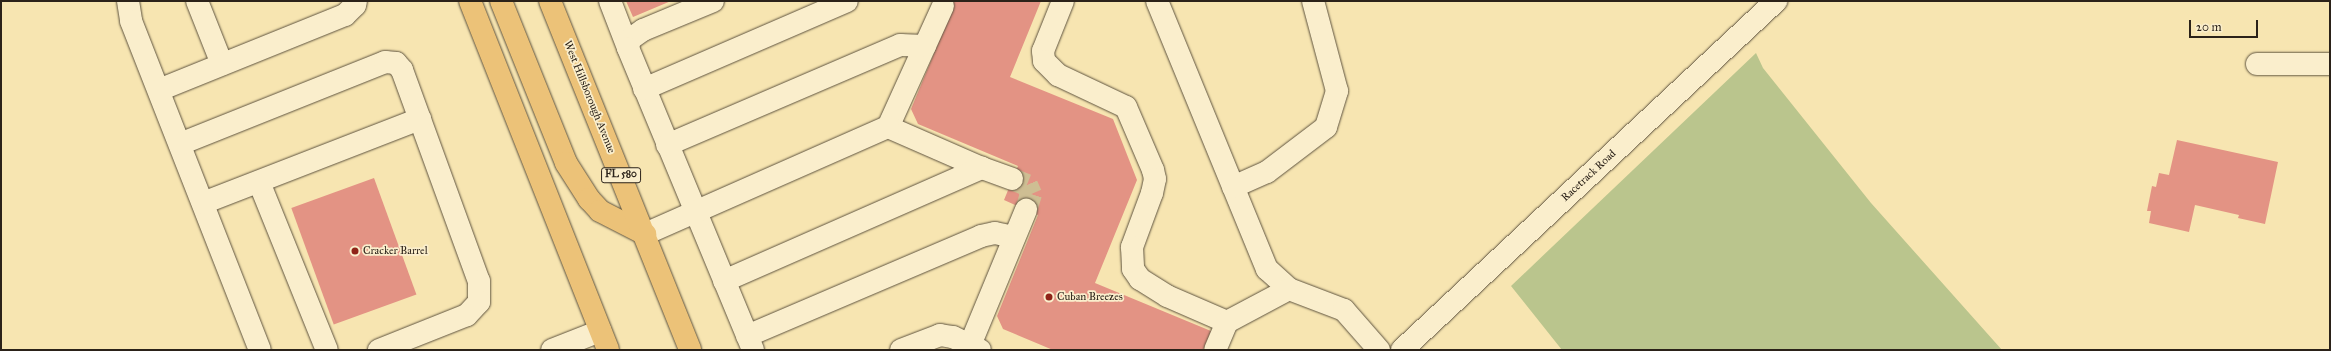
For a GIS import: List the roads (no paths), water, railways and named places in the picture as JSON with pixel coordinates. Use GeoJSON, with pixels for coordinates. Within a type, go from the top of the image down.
{"type":"FeatureCollection","features":[{"type":"Feature","properties":{"kind":"main road"},"geometry":{"type":"LineString","coordinates":[[470,1],[604,341]]}},
{"type":"Feature","properties":{"kind":"main road"},"geometry":{"type":"LineString","coordinates":[[501,1],[566,163],[589,199],[600,211],[645,234]]}},
{"type":"Feature","properties":{"kind":"main road","name":"West Hillsborough Avenue"},"geometry":{"type":"LineString","coordinates":[[550,1],[645,234],[690,350]]}},
{"type":"Feature","properties":{"kind":"street"},"geometry":{"type":"LineString","coordinates":[[128,1],[132,21],[260,350]]}},
{"type":"Feature","properties":{"kind":"street"},"geometry":{"type":"LineString","coordinates":[[197,1],[222,64]]}},
{"type":"Feature","properties":{"kind":"street"},"geometry":{"type":"LineString","coordinates":[[159,90],[345,15],[355,5],[356,1]]}},
{"type":"Feature","properties":{"kind":"street"},"geometry":{"type":"LineString","coordinates":[[610,1],[667,145],[750,343],[981,236],[995,234],[1014,237]]}},
{"type":"Feature","properties":{"kind":"street"},"geometry":{"type":"LineString","coordinates":[[628,48],[630,39],[643,30],[712,1]]}},
{"type":"Feature","properties":{"kind":"street"},"geometry":{"type":"LineString","coordinates":[[644,88],[847,1]]}},
{"type":"Feature","properties":{"kind":"street"},"geometry":{"type":"LineString","coordinates":[[1063,1],[1043,51],[1044,61],[1058,75],[1126,107],[1154,170],[1155,179],[1152,193],[1132,247],[1133,269],[1140,279],[1167,296],[1227,322]]}},
{"type":"Feature","properties":{"kind":"street"},"geometry":{"type":"LineString","coordinates":[[1157,1],[1267,269],[1289,289],[1344,310],[1379,350]]}},
{"type":"Feature","properties":{"kind":"street"},"geometry":{"type":"LineString","coordinates":[[1233,187],[1267,172],[1326,127],[1337,91],[1313,1]]}},
{"type":"Feature","properties":{"kind":"street","name":"Racetrack Road"},"geometry":{"type":"LineString","coordinates":[[1402,350],[1776,1]]}},
{"type":"Feature","properties":{"kind":"street"},"geometry":{"type":"LineString","coordinates":[[645,234],[888,127],[943,6]]}},
{"type":"Feature","properties":{"kind":"street"},"geometry":{"type":"LineString","coordinates":[[667,145],[900,45],[925,46]]}},
{"type":"Feature","properties":{"kind":"street"},"geometry":{"type":"LineString","coordinates":[[180,144],[385,62],[396,63],[402,70],[479,281],[479,302],[466,314],[379,350]]}},
{"type":"Feature","properties":{"kind":"street"},"geometry":{"type":"LineString","coordinates":[[2257,64],[2330,64]]}},
{"type":"Feature","properties":{"kind":"street"},"geometry":{"type":"LineString","coordinates":[[203,203],[420,119]]}},
{"type":"Feature","properties":{"kind":"street"},"geometry":{"type":"LineString","coordinates":[[888,127],[982,168],[1012,179]]}},
{"type":"Feature","properties":{"kind":"street"},"geometry":{"type":"LineString","coordinates":[[724,281],[982,168]]}},
{"type":"Feature","properties":{"kind":"street"},"geometry":{"type":"LineString","coordinates":[[259,182],[327,350]]}},
{"type":"Feature","properties":{"kind":"street"},"geometry":{"type":"LineString","coordinates":[[901,350],[940,335],[953,337],[973,349],[1014,237],[1026,210]]}},
{"type":"Feature","properties":{"kind":"street"},"geometry":{"type":"LineString","coordinates":[[1215,350],[1227,322],[1289,289]]}},
{"type":"Feature","properties":{"kind":"street"},"geometry":{"type":"LineString","coordinates":[[552,350],[604,341]]}},
{"type":"Feature","properties":{"kind":"tunnel"},"geometry":{"type":"LineString","coordinates":[[1012,179],[1027,185],[1031,194],[1026,210]]}},
{"type":"Feature","properties":{"kind":"place","name":"Cracker Barrel"},"geometry":{"type":"Point","coordinates":[355,251]}},
{"type":"Feature","properties":{"kind":"place","name":"Cuban Breezes"},"geometry":{"type":"Point","coordinates":[1049,297]}}]}
